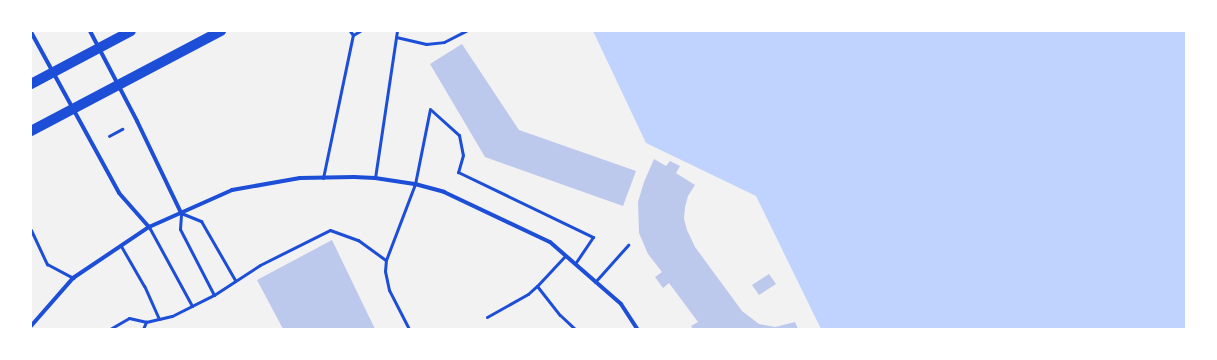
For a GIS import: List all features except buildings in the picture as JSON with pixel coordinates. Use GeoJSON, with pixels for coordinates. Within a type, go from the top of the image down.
{"type":"FeatureCollection","features":[{"type":"Feature","properties":{"kind":"main road"},"geometry":{"type":"LineString","coordinates":[[31,84],[131,31]]}},
{"type":"Feature","properties":{"kind":"main road"},"geometry":{"type":"LineString","coordinates":[[31,131],[221,31]]}},
{"type":"Feature","properties":{"kind":"street"},"geometry":{"type":"LineString","coordinates":[[90,31],[181,213]]}},
{"type":"Feature","properties":{"kind":"street"},"geometry":{"type":"LineString","coordinates":[[31,32],[118,192],[149,227]]}},
{"type":"Feature","properties":{"kind":"street"},"geometry":{"type":"LineString","coordinates":[[31,326],[73,278],[149,227],[232,190],[300,178],[375,178],[414,184],[444,192],[550,242],[621,304],[637,329]]}},
{"type":"Feature","properties":{"kind":"lane"},"geometry":{"type":"LineString","coordinates":[[350,31],[353,35]]}},
{"type":"Feature","properties":{"kind":"lane"},"geometry":{"type":"LineString","coordinates":[[323,178],[353,35],[360,31]]}},
{"type":"Feature","properties":{"kind":"lane"},"geometry":{"type":"LineString","coordinates":[[375,178],[397,31]]}},
{"type":"Feature","properties":{"kind":"lane"},"geometry":{"type":"LineString","coordinates":[[396,37],[426,44],[444,42],[466,31]]}},
{"type":"Feature","properties":{"kind":"lane"},"geometry":{"type":"LineString","coordinates":[[409,329],[389,290],[385,271],[386,260],[414,184],[430,109],[459,135],[463,155],[458,172],[593,237],[575,264]]}},
{"type":"Feature","properties":{"kind":"lane"},"geometry":{"type":"LineString","coordinates":[[214,295],[180,229],[181,213],[201,221],[234,280]]}},
{"type":"Feature","properties":{"kind":"lane"},"geometry":{"type":"LineString","coordinates":[[149,227],[192,306]]}},
{"type":"Feature","properties":{"kind":"lane"},"geometry":{"type":"LineString","coordinates":[[31,230],[47,264],[73,278]]}},
{"type":"Feature","properties":{"kind":"lane"},"geometry":{"type":"LineString","coordinates":[[110,329],[129,318],[146,322],[172,316],[214,295],[234,280],[260,265],[330,230],[358,240],[386,260]]}},
{"type":"Feature","properties":{"kind":"lane"},"geometry":{"type":"LineString","coordinates":[[595,282],[628,245]]}},
{"type":"Feature","properties":{"kind":"lane"},"geometry":{"type":"LineString","coordinates":[[121,246],[144,286],[160,319]]}},
{"type":"Feature","properties":{"kind":"lane"},"geometry":{"type":"LineString","coordinates":[[487,316],[528,294],[565,256]]}},
{"type":"Feature","properties":{"kind":"lane"},"geometry":{"type":"LineString","coordinates":[[537,286],[560,315],[575,329]]}},
{"type":"Feature","properties":{"kind":"lane"},"geometry":{"type":"LineString","coordinates":[[143,329],[146,322]]}},
{"type":"Feature","properties":{"kind":"path"},"geometry":{"type":"LineString","coordinates":[[109,136],[122,129]]}},
{"type":"Feature","properties":{"kind":"water"},"geometry":{"type":"Polygon","coordinates":[[[593,31],[1186,31],[1186,329],[821,329],[756,196],[646,143],[593,31]]]}}]}
